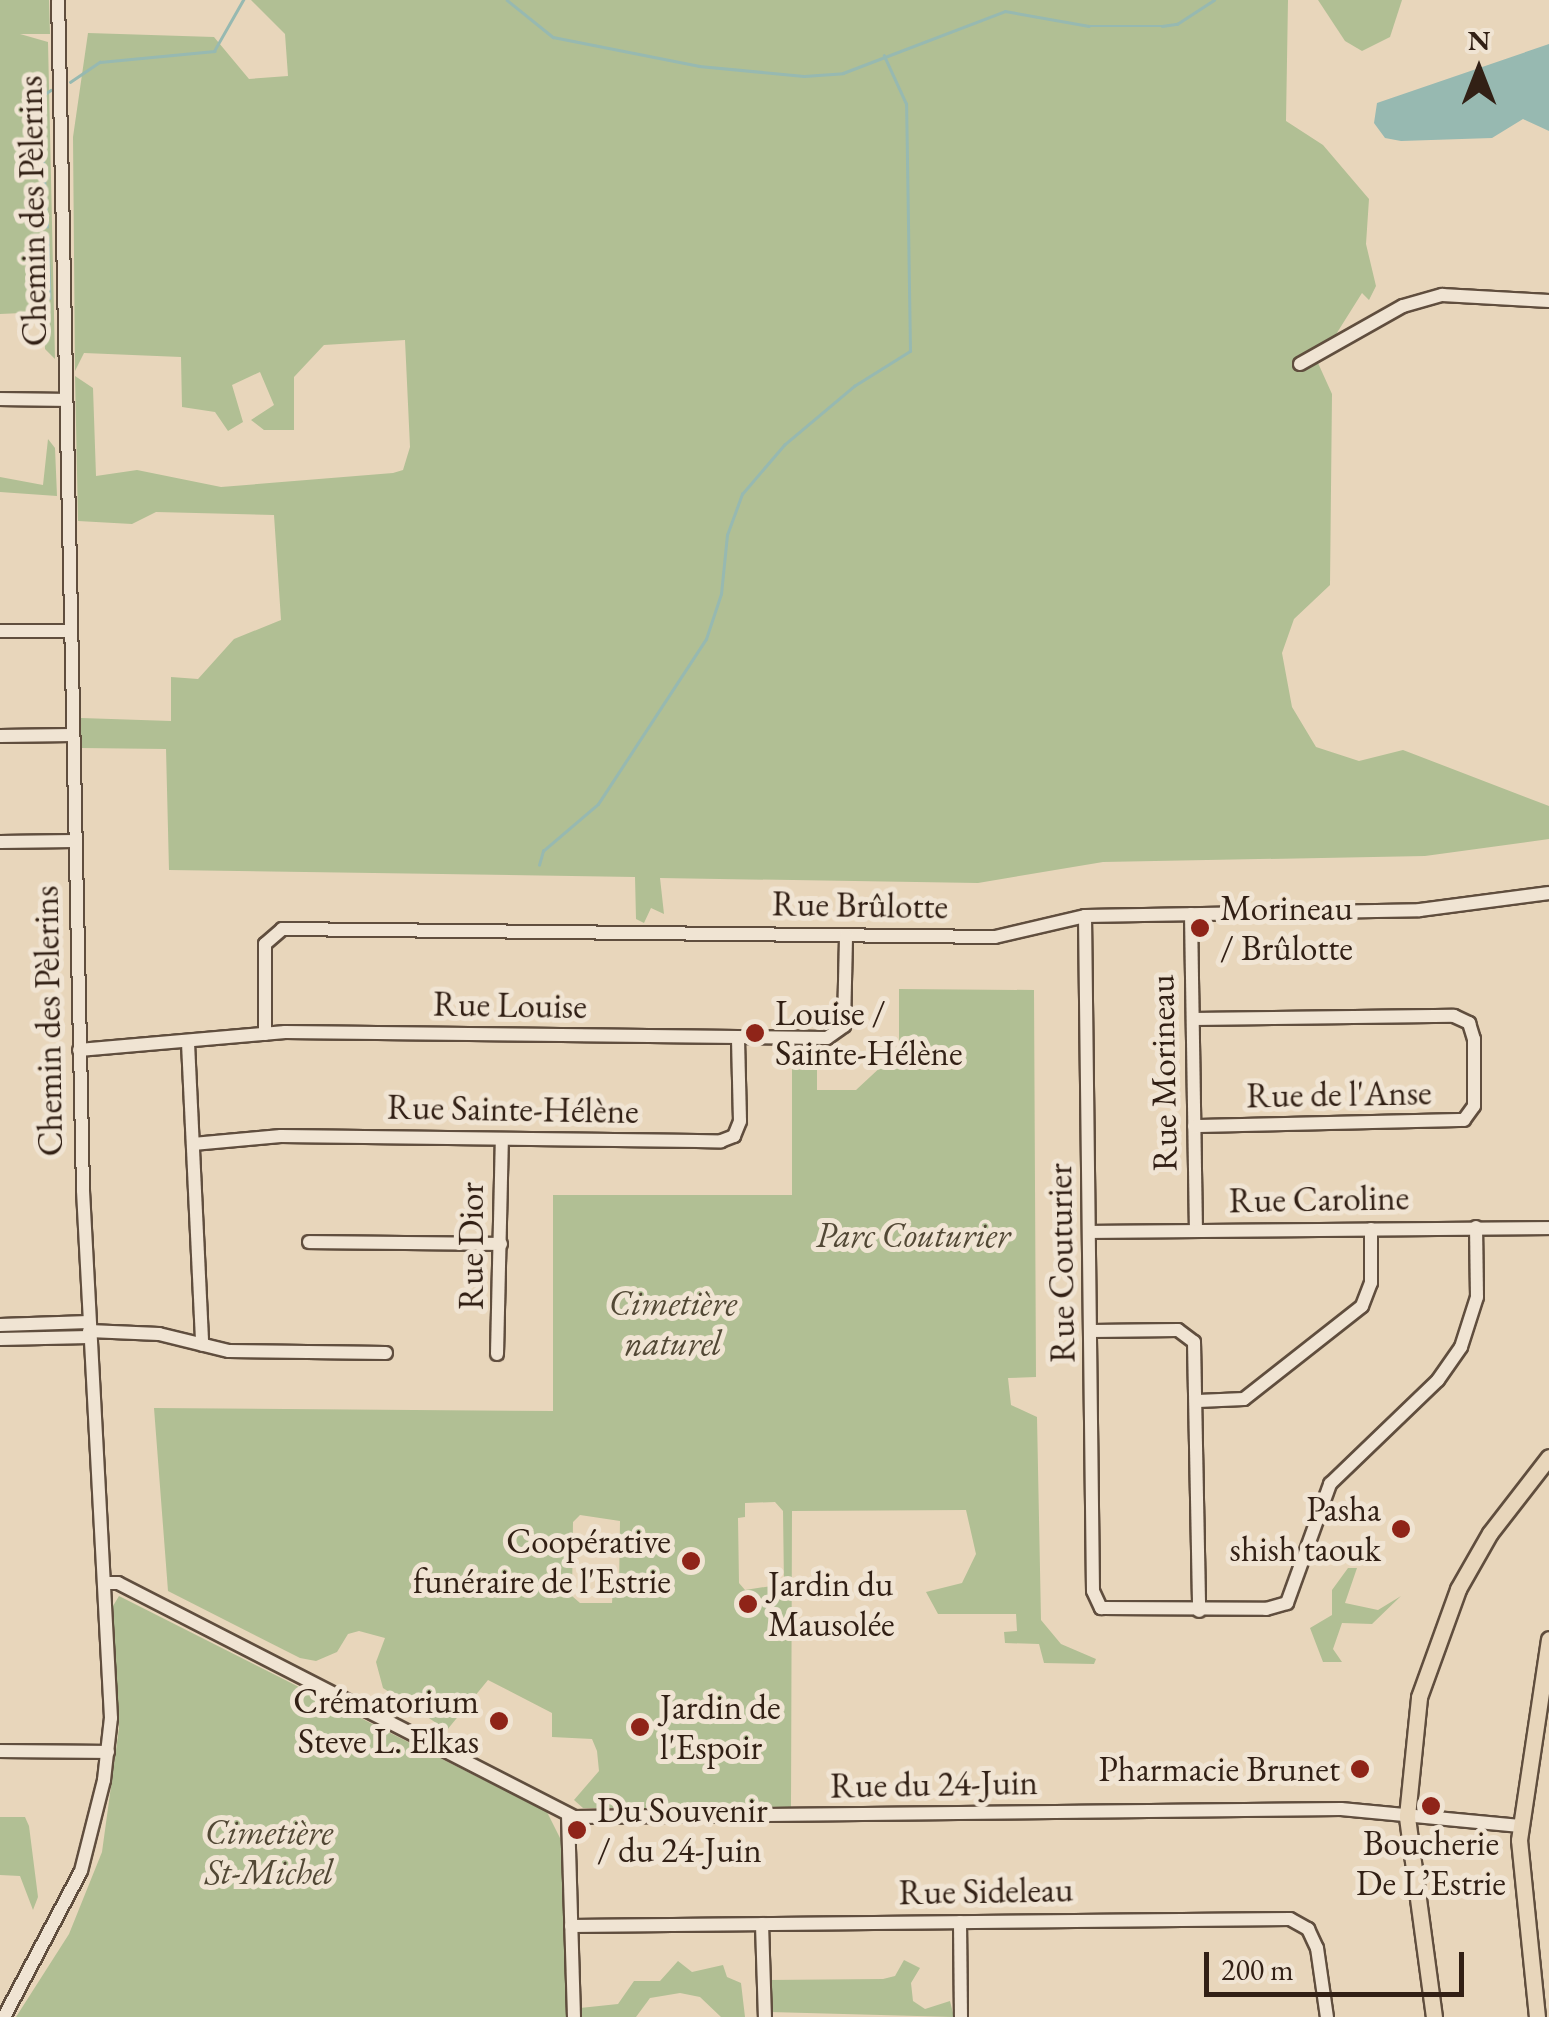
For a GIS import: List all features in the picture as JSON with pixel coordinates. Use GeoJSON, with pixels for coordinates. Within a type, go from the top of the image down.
{"type":"FeatureCollection","features":[{"type":"Feature","properties":{"kind":"main road"},"geometry":{"type":"LineString","coordinates":[[1434,2017],[1406,1816],[1413,1728],[1444,1620],[1490,1533],[1549,1457]]}},
{"type":"Feature","properties":{"kind":"main road"},"geometry":{"type":"LineString","coordinates":[[1537,2017],[1520,1826],[1549,1639]]}},
{"type":"Feature","properties":{"kind":"street","name":"Chemin des Pèlerins"},"geometry":{"type":"LineString","coordinates":[[4,2017],[81,1871],[108,1752],[104,1582],[89,1330],[79,1050],[58,0]]}},
{"type":"Feature","properties":{"kind":"street"},"geometry":{"type":"LineString","coordinates":[[1300,364],[1403,306],[1442,295],[1549,300]]}},
{"type":"Feature","properties":{"kind":"street"},"geometry":{"type":"LineString","coordinates":[[0,399],[66,400]]}},
{"type":"Feature","properties":{"kind":"street"},"geometry":{"type":"LineString","coordinates":[[0,630],[70,632]]}},
{"type":"Feature","properties":{"kind":"street"},"geometry":{"type":"LineString","coordinates":[[0,736],[72,735]]}},
{"type":"Feature","properties":{"kind":"street"},"geometry":{"type":"LineString","coordinates":[[0,842],[74,841]]}},
{"type":"Feature","properties":{"kind":"street","name":"Rue Brûlotte"},"geometry":{"type":"LineString","coordinates":[[265,1034],[265,944],[282,928],[995,937],[1085,916],[1420,910],[1549,892]]}},
{"type":"Feature","properties":{"kind":"street","name":"Rue Morineau"},"geometry":{"type":"LineString","coordinates":[[1191,914],[1196,1231]]}},
{"type":"Feature","properties":{"kind":"street","name":"Rue Couturier"},"geometry":{"type":"LineString","coordinates":[[1085,916],[1093,1591],[1101,1608],[1199,1610]]}},
{"type":"Feature","properties":{"kind":"street","name":"Rue Louise"},"geometry":{"type":"LineString","coordinates":[[79,1050],[265,1034],[738,1038],[838,1034],[844,1026],[846,934]]}},
{"type":"Feature","properties":{"kind":"street","name":"Rue de l'Anse"},"geometry":{"type":"LineString","coordinates":[[1193,1019],[1454,1016],[1469,1022],[1474,1039],[1474,1106],[1464,1120],[1194,1126]]}},
{"type":"Feature","properties":{"kind":"street","name":"Rue Sainte-Hélène"},"geometry":{"type":"LineString","coordinates":[[193,1144],[281,1136],[728,1139],[740,1121],[738,1038]]}},
{"type":"Feature","properties":{"kind":"street"},"geometry":{"type":"LineString","coordinates":[[188,1043],[202,1345]]}},
{"type":"Feature","properties":{"kind":"street","name":"Rue Dior"},"geometry":{"type":"LineString","coordinates":[[498,1354],[502,1138]]}},
{"type":"Feature","properties":{"kind":"street"},"geometry":{"type":"LineString","coordinates":[[1092,1332],[1186,1332],[1197,1353],[1199,1610],[1287,1603],[1330,1484],[1438,1380],[1461,1348],[1478,1287],[1476,1228]]}},
{"type":"Feature","properties":{"kind":"street","name":"Rue Caroline"},"geometry":{"type":"LineString","coordinates":[[1090,1232],[1549,1228]]}},
{"type":"Feature","properties":{"kind":"street"},"geometry":{"type":"LineString","coordinates":[[1198,1401],[1244,1399],[1362,1306],[1371,1283],[1372,1229]]}},
{"type":"Feature","properties":{"kind":"street"},"geometry":{"type":"LineString","coordinates":[[309,1242],[501,1244]]}},
{"type":"Feature","properties":{"kind":"street"},"geometry":{"type":"LineString","coordinates":[[0,1325],[159,1334],[229,1351],[386,1353]]}},
{"type":"Feature","properties":{"kind":"street"},"geometry":{"type":"LineString","coordinates":[[0,1339],[89,1330]]}},
{"type":"Feature","properties":{"kind":"street","name":"Rue du 24-Juin"},"geometry":{"type":"LineString","coordinates":[[104,1582],[118,1583],[254,1651],[568,1815],[1341,1809],[1520,1826]]}},
{"type":"Feature","properties":{"kind":"street"},"geometry":{"type":"LineString","coordinates":[[0,1751],[108,1752]]}},
{"type":"Feature","properties":{"kind":"street"},"geometry":{"type":"LineString","coordinates":[[568,1815],[574,2017]]}},
{"type":"Feature","properties":{"kind":"street","name":"Rue Sideleau"},"geometry":{"type":"LineString","coordinates":[[571,1926],[1290,1919],[1308,1929],[1317,1948],[1327,2017]]}},
{"type":"Feature","properties":{"kind":"street"},"geometry":{"type":"LineString","coordinates":[[960,1922],[961,2017]]}},
{"type":"Feature","properties":{"kind":"street"},"geometry":{"type":"LineString","coordinates":[[762,1924],[765,2017]]}},
{"type":"Feature","properties":{"kind":"green space"},"geometry":{"type":"Polygon","coordinates":[[[0,0],[49,0],[50,34],[20,34],[48,42],[55,359],[45,349],[44,312],[0,314],[0,0]]]}},
{"type":"Feature","properties":{"kind":"green space"},"geometry":{"type":"Polygon","coordinates":[[[251,0],[1288,0],[1286,121],[1323,145],[1369,199],[1366,244],[1376,286],[1369,300],[1362,293],[1318,363],[1332,394],[1330,585],[1294,619],[1282,653],[1292,707],[1316,747],[1359,761],[1403,750],[1549,806],[1549,839],[1425,856],[1103,862],[978,883],[660,878],[664,914],[651,908],[644,923],[636,919],[635,877],[169,870],[166,749],[81,748],[81,718],[171,721],[171,677],[198,679],[234,639],[281,620],[274,515],[156,512],[132,524],[78,521],[75,376],[93,388],[96,476],[137,470],[221,487],[393,473],[403,470],[410,447],[405,340],[324,345],[294,377],[294,430],[264,430],[251,420],[274,405],[260,372],[232,385],[243,422],[228,431],[215,412],[182,407],[181,357],[84,353],[75,371],[73,137],[88,33],[214,37],[249,79],[288,76],[285,34],[251,0]]]}},
{"type":"Feature","properties":{"kind":"green space"},"geometry":{"type":"Polygon","coordinates":[[[1318,0],[1402,0],[1390,37],[1362,51],[1345,41],[1318,0]]]}},
{"type":"Feature","properties":{"kind":"green space"},"geometry":{"type":"Polygon","coordinates":[[[48,439],[55,448],[57,496],[0,492],[0,477],[43,485],[48,439]]]}},
{"type":"Feature","properties":{"kind":"green space"},"geometry":{"type":"Polygon","coordinates":[[[899,989],[1034,990],[1036,1377],[1008,1378],[1011,1405],[1037,1417],[1041,1620],[1061,1644],[1096,1659],[1094,1664],[1044,1663],[1039,1644],[1005,1643],[1004,1632],[1017,1631],[1016,1614],[938,1614],[926,1592],[962,1583],[976,1554],[966,1510],[792,1511],[791,1808],[583,1808],[574,1800],[599,1771],[597,1751],[592,1739],[552,1737],[552,1713],[488,1680],[447,1730],[383,1688],[376,1662],[385,1638],[359,1631],[348,1634],[337,1652],[316,1661],[300,1658],[168,1591],[154,1408],[553,1411],[553,1195],[792,1195],[792,1047],[817,1047],[817,1090],[856,1090],[899,1050],[899,989]],[[775,1502],[745,1503],[745,1517],[738,1518],[739,1583],[745,1590],[784,1584],[783,1511],[775,1502]],[[580,1515],[573,1522],[572,1596],[580,1603],[612,1603],[613,1588],[619,1587],[620,1521],[580,1515]]]}},
{"type":"Feature","properties":{"kind":"green space"},"geometry":{"type":"Polygon","coordinates":[[[1348,1568],[1357,1568],[1345,1603],[1378,1610],[1401,1596],[1372,1624],[1342,1623],[1333,1649],[1342,1662],[1323,1662],[1310,1628],[1332,1615],[1332,1590],[1348,1568]]]}},
{"type":"Feature","properties":{"kind":"green space","name":"Cimetière St-Michel"},"geometry":{"type":"Polygon","coordinates":[[[119,1596],[547,1812],[562,1842],[567,2017],[16,2017],[69,1934],[102,1852],[119,1728],[113,1606],[119,1596]]]}},
{"type":"Feature","properties":{"kind":"green space"},"geometry":{"type":"Polygon","coordinates":[[[0,1817],[25,1817],[29,1826],[38,1897],[33,1910],[20,1876],[0,1875],[0,1817]]]}},
{"type":"Feature","properties":{"kind":"green space"},"geometry":{"type":"Polygon","coordinates":[[[904,1960],[920,1968],[911,1983],[913,2001],[925,2009],[950,2001],[954,2017],[770,2012],[768,1980],[883,1979],[895,1976],[904,1960]]]}},
{"type":"Feature","properties":{"kind":"green space"},"geometry":{"type":"Polygon","coordinates":[[[678,1961],[692,1972],[723,1965],[727,1977],[741,1983],[745,2017],[721,2017],[700,1997],[680,1993],[650,1998],[636,2017],[581,2017],[580,2008],[618,2004],[634,1981],[660,1981],[678,1961]]]}},
{"type":"Feature","properties":{"kind":"water"},"geometry":{"type":"Polygon","coordinates":[[[1549,44],[1549,131],[1523,119],[1492,138],[1401,141],[1385,138],[1374,123],[1377,103],[1549,44]]]}},
{"type":"Feature","properties":{"kind":"waterway"},"geometry":{"type":"LineString","coordinates":[[70,82],[100,62],[214,51],[243,0]]}},
{"type":"Feature","properties":{"kind":"waterway"},"geometry":{"type":"LineString","coordinates":[[507,0],[553,37],[699,66],[804,76],[843,73],[1005,11],[1089,26],[1162,26],[1177,24],[1214,0]]}},
{"type":"Feature","properties":{"kind":"waterway"},"geometry":{"type":"LineString","coordinates":[[539,865],[543,851],[598,804],[706,639],[721,594],[727,535],[742,494],[784,445],[854,386],[910,351],[906,104],[884,56]]}},
{"type":"Feature","properties":{"kind":"waterway"},"geometry":{"type":"LineString","coordinates":[[47,227],[39,98],[51,90]]}},
{"type":"Feature","properties":{"kind":"waterway"},"geometry":{"type":"LineString","coordinates":[[48,238],[50,298]]}},
{"type":"Feature","properties":{"kind":"place","name":"Morineau / Brûlotte"},"geometry":{"type":"Point","coordinates":[1200,928]}},
{"type":"Feature","properties":{"kind":"place","name":"Louise / Sainte-Hélène"},"geometry":{"type":"Point","coordinates":[755,1033]}},
{"type":"Feature","properties":{"kind":"place","name":"Pasha shish taouk"},"geometry":{"type":"Point","coordinates":[1401,1529]}},
{"type":"Feature","properties":{"kind":"place","name":"Coopérative funéraire de l'Estrie"},"geometry":{"type":"Point","coordinates":[691,1561]}},
{"type":"Feature","properties":{"kind":"place","name":"Jardin du Mausolée"},"geometry":{"type":"Point","coordinates":[748,1604]}},
{"type":"Feature","properties":{"kind":"place","name":"Crématorium Steve L. Elkas"},"geometry":{"type":"Point","coordinates":[499,1721]}},
{"type":"Feature","properties":{"kind":"place","name":"Jardin de l'Espoir"},"geometry":{"type":"Point","coordinates":[640,1727]}},
{"type":"Feature","properties":{"kind":"place","name":"Pharmacie Brunet"},"geometry":{"type":"Point","coordinates":[1360,1769]}},
{"type":"Feature","properties":{"kind":"place","name":"Boucherie De L’Estrie"},"geometry":{"type":"Point","coordinates":[1431,1806]}},
{"type":"Feature","properties":{"kind":"place","name":"Du Souvenir / du 24-Juin"},"geometry":{"type":"Point","coordinates":[577,1830]}},
{"type":"Feature","properties":{"kind":"park label","name":"Parc Couturier"},"geometry":{"type":"Point","coordinates":[913,1235]}},
{"type":"Feature","properties":{"kind":"park label","name":"Cimetière naturel"},"geometry":{"type":"Point","coordinates":[673,1323]}}]}
